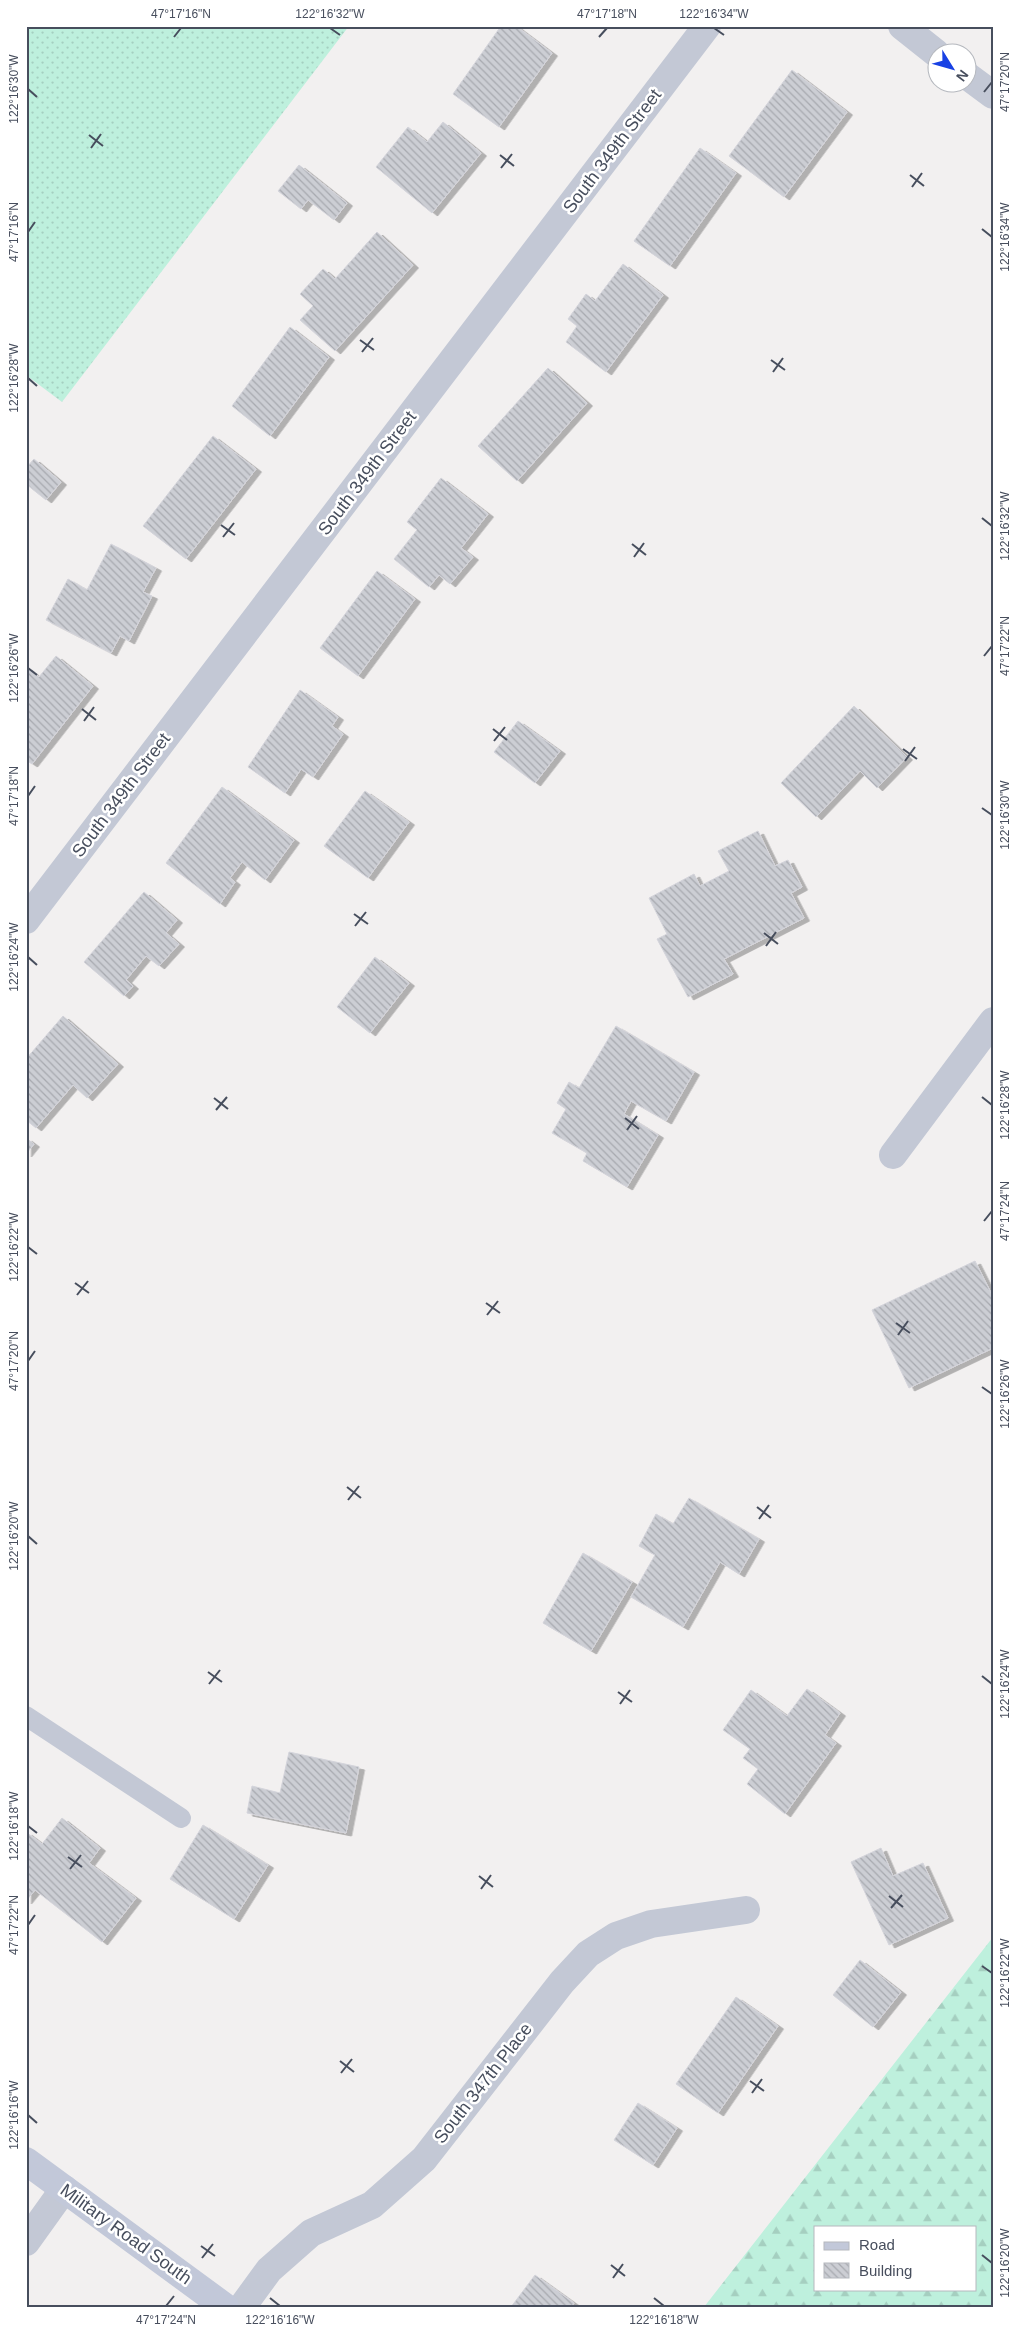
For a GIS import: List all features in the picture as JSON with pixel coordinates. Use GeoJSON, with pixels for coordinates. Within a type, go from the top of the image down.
{"type":"FeatureCollection","features":[{"type":"Feature","properties":{"kind":"main road","name":"Military Road South"},"geometry":{"type":"LineString","coordinates":[[26,2161],[225,2307]]}},
{"type":"Feature","properties":{"kind":"street","name":"South 349th Street"},"geometry":{"type":"LineString","coordinates":[[26,920],[707,26]]}},
{"type":"Feature","properties":{"kind":"street"},"geometry":{"type":"LineString","coordinates":[[902,26],[926,45]]}},
{"type":"Feature","properties":{"kind":"street"},"geometry":{"type":"LineString","coordinates":[[976,82],[993,95]]}},
{"type":"Feature","properties":{"kind":"street"},"geometry":{"type":"LineString","coordinates":[[894,1155],[901,1142],[993,1021]]}},
{"type":"Feature","properties":{"kind":"street","name":"South 347th Place"},"geometry":{"type":"LineString","coordinates":[[242,2307],[270,2270],[311,2233],[372,2206],[424,2159],[562,1982],[588,1954],[616,1936],[651,1924],[746,1910]]}},
{"type":"Feature","properties":{"kind":"street"},"geometry":{"type":"LineString","coordinates":[[26,2242],[64,2189]]}},
{"type":"Feature","properties":{"kind":"lane"},"geometry":{"type":"LineString","coordinates":[[26,1716],[180,1818]]}},
{"type":"Feature","properties":{"kind":"green space"},"geometry":{"type":"Polygon","coordinates":[[[26,26],[349,26],[62,402],[26,375],[26,26]]]}},
{"type":"Feature","properties":{"kind":"green space"},"geometry":{"type":"Polygon","coordinates":[[[993,1937],[993,2307],[704,2307],[993,1937]]]}},
{"type":"Feature","properties":{"kind":"building"},"geometry":{"type":"Polygon","coordinates":[[[501,26],[516,26],[552,53],[499,127],[453,94],[501,26]]]}},
{"type":"Feature","properties":{"kind":"building"},"geometry":{"type":"Polygon","coordinates":[[[792,70],[847,112],[784,197],[729,156],[792,70]]]}},
{"type":"Feature","properties":{"kind":"building"},"geometry":{"type":"Polygon","coordinates":[[[443,122],[481,153],[432,213],[376,167],[408,127],[427,142],[443,122]]]}},
{"type":"Feature","properties":{"kind":"building"},"geometry":{"type":"Polygon","coordinates":[[[700,148],[736,173],[670,266],[634,241],[700,148]]]}},
{"type":"Feature","properties":{"kind":"building"},"geometry":{"type":"Polygon","coordinates":[[[299,165],[347,203],[334,220],[308,200],[301,209],[278,191],[299,165]]]}},
{"type":"Feature","properties":{"kind":"building"},"geometry":{"type":"Polygon","coordinates":[[[377,232],[413,265],[335,351],[300,320],[313,306],[300,294],[323,269],[335,279],[377,232]]]}},
{"type":"Feature","properties":{"kind":"building"},"geometry":{"type":"Polygon","coordinates":[[[623,264],[663,295],[606,372],[566,342],[577,326],[568,319],[586,294],[595,301],[623,264]]]}},
{"type":"Feature","properties":{"kind":"building"},"geometry":{"type":"Polygon","coordinates":[[[290,327],[329,357],[270,436],[232,406],[290,327]]]}},
{"type":"Feature","properties":{"kind":"building"},"geometry":{"type":"Polygon","coordinates":[[[548,368],[587,403],[517,481],[478,446],[548,368]]]}},
{"type":"Feature","properties":{"kind":"building"},"geometry":{"type":"Polygon","coordinates":[[[213,436],[256,469],[186,559],[143,526],[213,436]]]}},
{"type":"Feature","properties":{"kind":"building"},"geometry":{"type":"Polygon","coordinates":[[[34,459],[61,482],[46,500],[26,484],[26,468],[34,459]]]}},
{"type":"Feature","properties":{"kind":"building"},"geometry":{"type":"Polygon","coordinates":[[[441,478],[488,514],[461,548],[473,557],[450,584],[439,575],[429,587],[394,559],[417,530],[407,522],[441,478]]]}},
{"type":"Feature","properties":{"kind":"building"},"geometry":{"type":"Polygon","coordinates":[[[111,544],[156,568],[143,592],[152,596],[129,641],[120,636],[111,653],[46,620],[68,579],[87,590],[111,544]]]}},
{"type":"Feature","properties":{"kind":"building"},"geometry":{"type":"Polygon","coordinates":[[[377,571],[415,599],[358,676],[320,648],[377,571]]]}},
{"type":"Feature","properties":{"kind":"building"},"geometry":{"type":"Polygon","coordinates":[[[56,656],[93,686],[32,764],[26,760],[26,667],[39,677],[56,656]]]}},
{"type":"Feature","properties":{"kind":"building"},"geometry":{"type":"Polygon","coordinates":[[[300,690],[338,717],[332,726],[343,734],[313,777],[301,769],[285,793],[248,767],[300,690]]]}},
{"type":"Feature","properties":{"kind":"building"},"geometry":{"type":"Polygon","coordinates":[[[854,706],[907,757],[877,788],[860,771],[816,817],[781,783],[854,706]]]}},
{"type":"Feature","properties":{"kind":"building"},"geometry":{"type":"Polygon","coordinates":[[[518,721],[560,751],[535,783],[494,752],[518,721]]]}},
{"type":"Feature","properties":{"kind":"building"},"geometry":{"type":"Polygon","coordinates":[[[222,787],[294,840],[265,880],[242,862],[230,878],[235,882],[220,904],[166,863],[222,787]]]}},
{"type":"Feature","properties":{"kind":"building"},"geometry":{"type":"Polygon","coordinates":[[[365,791],[409,822],[368,878],[324,846],[365,791]]]}},
{"type":"Feature","properties":{"kind":"building"},"geometry":{"type":"Polygon","coordinates":[[[758,831],[775,866],[788,860],[802,887],[791,893],[804,918],[724,959],[733,974],[688,997],[657,939],[667,934],[649,898],[694,874],[700,886],[729,871],[718,851],[758,831]]]}},
{"type":"Feature","properties":{"kind":"building"},"geometry":{"type":"Polygon","coordinates":[[[144,892],[177,920],[166,933],[179,944],[159,966],[146,956],[126,980],[133,986],[124,996],[84,962],[144,892]]]}},
{"type":"Feature","properties":{"kind":"building"},"geometry":{"type":"Polygon","coordinates":[[[375,957],[409,983],[370,1033],[337,1007],[375,957]]]}},
{"type":"Feature","properties":{"kind":"building"},"geometry":{"type":"Polygon","coordinates":[[[63,1016],[118,1064],[87,1098],[73,1085],[36,1128],[26,1120],[26,1059],[63,1016]]]}},
{"type":"Feature","properties":{"kind":"building"},"geometry":{"type":"Polygon","coordinates":[[[616,1026],[694,1072],[666,1121],[631,1101],[624,1114],[658,1135],[627,1187],[583,1161],[587,1153],[552,1133],[566,1109],[557,1103],[569,1082],[579,1088],[616,1026]]]}},
{"type":"Feature","properties":{"kind":"building"},"geometry":{"type":"Polygon","coordinates":[[[26,1138],[34,1144],[26,1154],[26,1138]]]}},
{"type":"Feature","properties":{"kind":"building"},"geometry":{"type":"Polygon","coordinates":[[[975,1261],[993,1297],[993,1348],[909,1388],[872,1310],[975,1261]]]}},
{"type":"Feature","properties":{"kind":"building"},"geometry":{"type":"Polygon","coordinates":[[[689,1498],[759,1539],[739,1574],[720,1562],[683,1627],[631,1597],[655,1555],[639,1546],[656,1514],[673,1524],[689,1498]]]}},
{"type":"Feature","properties":{"kind":"building"},"geometry":{"type":"Polygon","coordinates":[[[583,1553],[632,1582],[591,1651],[543,1623],[583,1553]]]}},
{"type":"Feature","properties":{"kind":"building"},"geometry":{"type":"Polygon","coordinates":[[[807,1689],[840,1713],[825,1735],[836,1743],[785,1814],[747,1784],[758,1769],[743,1758],[750,1749],[723,1730],[751,1690],[787,1716],[807,1689]]]}},
{"type":"Feature","properties":{"kind":"building"},"geometry":{"type":"Polygon","coordinates":[[[289,1752],[359,1767],[346,1833],[247,1813],[252,1786],[280,1793],[289,1752]]]}},
{"type":"Feature","properties":{"kind":"building"},"geometry":{"type":"Polygon","coordinates":[[[62,1818],[100,1848],[89,1863],[136,1898],[102,1942],[35,1890],[26,1901],[26,1832],[42,1844],[62,1818]]]}},
{"type":"Feature","properties":{"kind":"building"},"geometry":{"type":"Polygon","coordinates":[[[203,1825],[268,1865],[234,1919],[170,1879],[203,1825]]]}},
{"type":"Feature","properties":{"kind":"building"},"geometry":{"type":"Polygon","coordinates":[[[881,1848],[893,1876],[923,1863],[948,1918],[889,1945],[851,1862],[881,1848]]]}},
{"type":"Feature","properties":{"kind":"building"},"geometry":{"type":"Polygon","coordinates":[[[860,1960],[901,1992],[873,2027],[833,1995],[860,1960]]]}},
{"type":"Feature","properties":{"kind":"building"},"geometry":{"type":"Polygon","coordinates":[[[736,1997],[778,2026],[718,2113],[676,2084],[736,1997]]]}},
{"type":"Feature","properties":{"kind":"building"},"geometry":{"type":"Polygon","coordinates":[[[638,2103],[677,2128],[653,2165],[614,2140],[638,2103]]]}},
{"type":"Feature","properties":{"kind":"building"},"geometry":{"type":"Polygon","coordinates":[[[535,2275],[574,2303],[571,2307],[511,2307],[535,2275]]]}}]}
